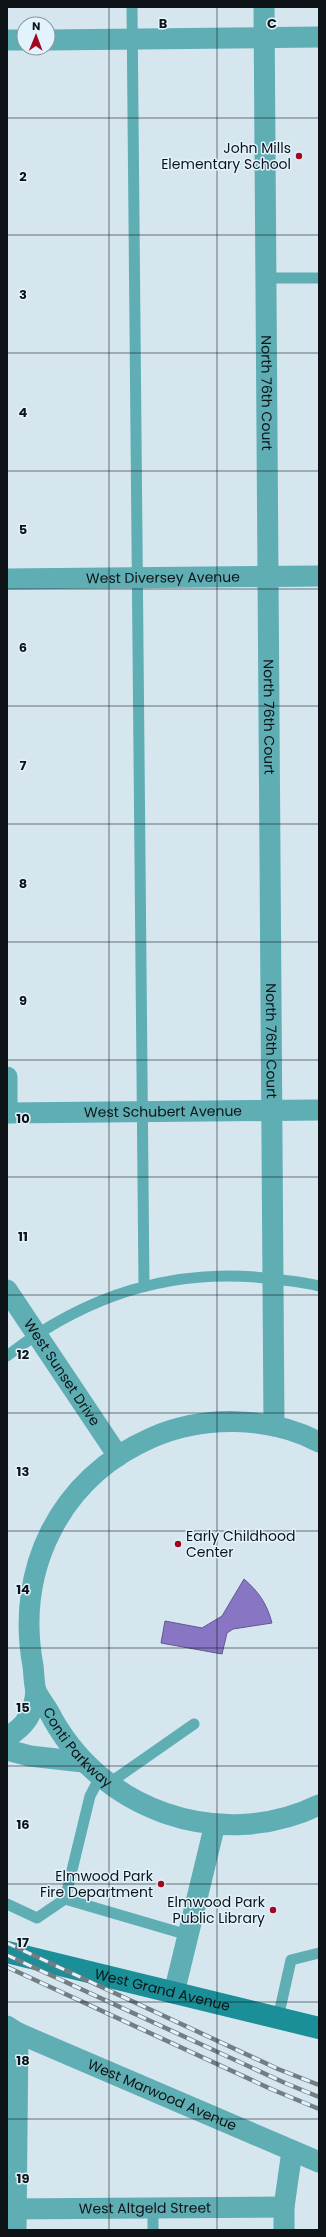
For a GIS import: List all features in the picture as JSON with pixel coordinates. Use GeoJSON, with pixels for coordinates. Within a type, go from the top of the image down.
{"type":"FeatureCollection","features":[{"type":"Feature","properties":{"kind":"main road","name":"West Grand Avenue"},"geometry":{"type":"LineString","coordinates":[[7,1952],[319,2028]]}},
{"type":"Feature","properties":{"kind":"street","name":"North 76th Court"},"geometry":{"type":"LineString","coordinates":[[264,7],[273,1110],[274,1426]]}},
{"type":"Feature","properties":{"kind":"street"},"geometry":{"type":"LineString","coordinates":[[56,40],[319,38]]}},
{"type":"Feature","properties":{"kind":"street","name":"West Diversey Avenue"},"geometry":{"type":"LineString","coordinates":[[7,579],[319,576]]}},
{"type":"Feature","properties":{"kind":"street"},"geometry":{"type":"LineString","coordinates":[[7,1077],[7,1113]]}},
{"type":"Feature","properties":{"kind":"street","name":"West Schubert Avenue"},"geometry":{"type":"LineString","coordinates":[[7,1113],[319,1110]]}},
{"type":"Feature","properties":{"kind":"street","name":"West Sunset Drive"},"geometry":{"type":"LineString","coordinates":[[7,1290],[118,1456]]}},
{"type":"Feature","properties":{"kind":"street","name":"Conti Parkway"},"geometry":{"type":"LineString","coordinates":[[319,1442],[274,1426],[227,1422],[188,1426],[157,1435],[118,1456],[93,1475],[69,1501],[42,1548],[32,1582],[28,1618],[30,1653],[36,1691],[65,1739],[83,1762],[104,1781],[130,1798],[164,1814],[188,1821],[232,1826],[269,1821],[289,1816],[319,1805]]}},
{"type":"Feature","properties":{"kind":"street"},"geometry":{"type":"LineString","coordinates":[[7,1737],[29,1719],[35,1703],[36,1691]]}},
{"type":"Feature","properties":{"kind":"street"},"geometry":{"type":"LineString","coordinates":[[7,1750],[30,1756],[83,1762]]}},
{"type":"Feature","properties":{"kind":"street"},"geometry":{"type":"LineString","coordinates":[[174,1993],[215,1824]]}},
{"type":"Feature","properties":{"kind":"street"},"geometry":{"type":"LineString","coordinates":[[12,2030],[12,2209],[16,2230]]}},
{"type":"Feature","properties":{"kind":"street","name":"West Marwood Avenue"},"geometry":{"type":"LineString","coordinates":[[12,2030],[319,2162]]}},
{"type":"Feature","properties":{"kind":"street"},"geometry":{"type":"LineString","coordinates":[[284,2230],[284,2207],[292,2151]]}},
{"type":"Feature","properties":{"kind":"street","name":"West Altgeld Street"},"geometry":{"type":"LineString","coordinates":[[12,2209],[284,2207]]}},
{"type":"Feature","properties":{"kind":"lane"},"geometry":{"type":"LineString","coordinates":[[132,7],[141,1111],[144,1286]]}},
{"type":"Feature","properties":{"kind":"lane"},"geometry":{"type":"LineString","coordinates":[[267,278],[319,278]]}},
{"type":"Feature","properties":{"kind":"lane"},"geometry":{"type":"LineString","coordinates":[[7,1356],[36,1333],[95,1302],[144,1286],[219,1275],[274,1279],[319,1286]]}},
{"type":"Feature","properties":{"kind":"lane"},"geometry":{"type":"LineString","coordinates":[[7,1904],[37,1918],[65,1899],[90,1796],[104,1781],[194,1724]]}},
{"type":"Feature","properties":{"kind":"lane"},"geometry":{"type":"LineString","coordinates":[[65,1899],[188,1935]]}},
{"type":"Feature","properties":{"kind":"lane"},"geometry":{"type":"LineString","coordinates":[[278,2018],[291,1960],[319,1953]]}},
{"type":"Feature","properties":{"kind":"lane"},"geometry":{"type":"LineString","coordinates":[[153,2208],[153,2230]]}},
{"type":"Feature","properties":{"kind":"shaded area"},"geometry":{"type":"Polygon","coordinates":[[[244,1579],[262,1599],[268,1610],[272,1623],[233,1629],[227,1633],[222,1654],[161,1643],[165,1621],[202,1628],[222,1616],[244,1579]]]}},
{"type":"Feature","properties":{"kind":"railway"},"geometry":{"type":"LineString","coordinates":[[7,1943],[278,2069],[319,2085]]}},
{"type":"Feature","properties":{"kind":"railway"},"geometry":{"type":"LineString","coordinates":[[7,1955],[285,2083],[319,2097]]}},
{"type":"Feature","properties":{"kind":"railway"},"geometry":{"type":"LineString","coordinates":[[7,1967],[271,2089],[319,2109]]}},
{"type":"Feature","properties":{"kind":"place","name":"John Mills Elementary School"},"geometry":{"type":"Point","coordinates":[299,156]}},
{"type":"Feature","properties":{"kind":"place","name":"Early Childhood Center"},"geometry":{"type":"Point","coordinates":[178,1544]}},
{"type":"Feature","properties":{"kind":"place","name":"Elmwood Park Fire Department"},"geometry":{"type":"Point","coordinates":[161,1884]}},
{"type":"Feature","properties":{"kind":"place","name":"Elmwood Park Public Library"},"geometry":{"type":"Point","coordinates":[273,1910]}}]}
